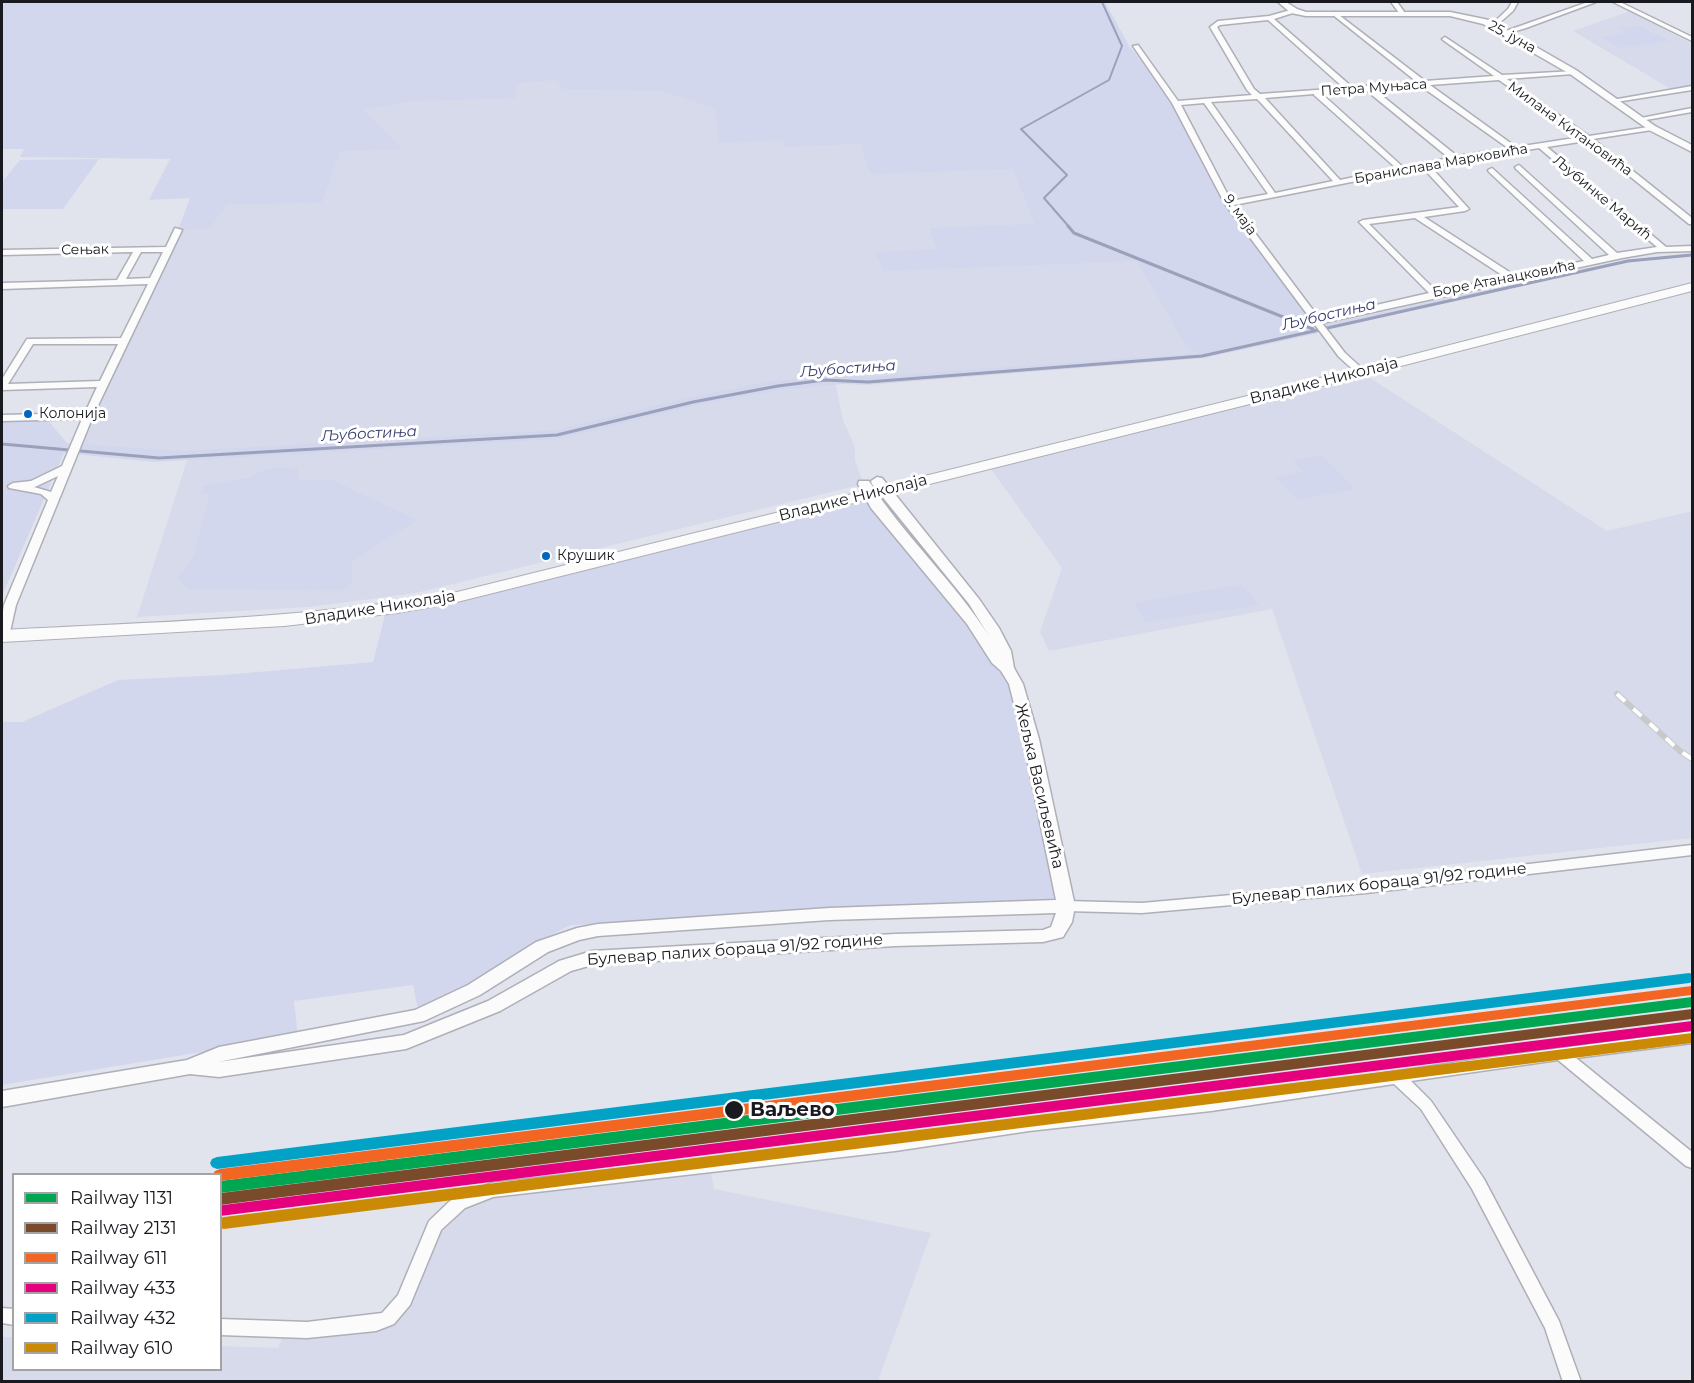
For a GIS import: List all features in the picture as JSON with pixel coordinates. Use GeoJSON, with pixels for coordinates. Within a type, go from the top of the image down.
{"type":"FeatureCollection","features":[{"type":"Feature","properties":{"kind":"main road","name":"Владике Николаја"},"geometry":{"type":"LineString","coordinates":[[1355,367],[1692,277]]}},
{"type":"Feature","properties":{"kind":"main road","name":"Владике Николаја"},"geometry":{"type":"LineString","coordinates":[[4,623],[309,608],[375,600],[462,583],[873,488],[1355,367],[1692,287]]}},
{"type":"Feature","properties":{"kind":"street"},"geometry":{"type":"LineString","coordinates":[[1282,2],[1294,11]]}},
{"type":"Feature","properties":{"kind":"street"},"geometry":{"type":"LineString","coordinates":[[1394,2],[1402,13]]}},
{"type":"Feature","properties":{"kind":"street"},"geometry":{"type":"LineString","coordinates":[[1494,25],[1511,10],[1515,2]]}},
{"type":"Feature","properties":{"kind":"street"},"geometry":{"type":"LineString","coordinates":[[1506,32],[1593,2]]}},
{"type":"Feature","properties":{"kind":"street"},"geometry":{"type":"LineString","coordinates":[[1616,2],[1692,39]]}},
{"type":"Feature","properties":{"kind":"street"},"geometry":{"type":"LineString","coordinates":[[1294,11],[1269,18],[1218,23],[1213,26],[1251,90],[1338,182]]}},
{"type":"Feature","properties":{"kind":"street","name":"25. јуна"},"geometry":{"type":"LineString","coordinates":[[1294,11],[1335,14],[1455,14],[1494,25],[1616,100],[1652,128],[1692,149]]}},
{"type":"Feature","properties":{"kind":"street"},"geometry":{"type":"LineString","coordinates":[[1335,14],[1425,85],[1515,150]]}},
{"type":"Feature","properties":{"kind":"street"},"geometry":{"type":"LineString","coordinates":[[1269,18],[1351,90]]}},
{"type":"Feature","properties":{"kind":"street","name":"Милана Китановића"},"geometry":{"type":"LineString","coordinates":[[1445,39],[1587,138],[1692,222]]}},
{"type":"Feature","properties":{"kind":"street","name":"9. маја"},"geometry":{"type":"LineString","coordinates":[[1136,46],[1176,103],[1230,204],[1326,333],[1355,367]]}},
{"type":"Feature","properties":{"kind":"street","name":"Петра Муњаса"},"geometry":{"type":"LineString","coordinates":[[1176,103],[1573,72]]}},
{"type":"Feature","properties":{"kind":"street"},"geometry":{"type":"LineString","coordinates":[[1616,100],[1692,88]]}},
{"type":"Feature","properties":{"kind":"street"},"geometry":{"type":"LineString","coordinates":[[1370,89],[1455,159]]}},
{"type":"Feature","properties":{"kind":"street"},"geometry":{"type":"LineString","coordinates":[[1317,93],[1401,169]]}},
{"type":"Feature","properties":{"kind":"street"},"geometry":{"type":"LineString","coordinates":[[1206,101],[1273,196]]}},
{"type":"Feature","properties":{"kind":"street"},"geometry":{"type":"LineString","coordinates":[[1640,119],[1692,110]]}},
{"type":"Feature","properties":{"kind":"street","name":"Бранислава Марковића"},"geometry":{"type":"LineString","coordinates":[[1230,204],[1455,159],[1652,128]]}},
{"type":"Feature","properties":{"kind":"street","name":"Љубинке Марић"},"geometry":{"type":"LineString","coordinates":[[1541,146],[1664,249]]}},
{"type":"Feature","properties":{"kind":"street"},"geometry":{"type":"LineString","coordinates":[[1425,165],[1466,209],[1364,221],[1434,293]]}},
{"type":"Feature","properties":{"kind":"street"},"geometry":{"type":"LineString","coordinates":[[1519,167],[1616,257]]}},
{"type":"Feature","properties":{"kind":"street"},"geometry":{"type":"LineString","coordinates":[[1492,170],[1590,262]]}},
{"type":"Feature","properties":{"kind":"street"},"geometry":{"type":"LineString","coordinates":[[1416,215],[1512,278]]}},
{"type":"Feature","properties":{"kind":"street"},"geometry":{"type":"LineString","coordinates":[[4,623],[88,416],[178,230]]}},
{"type":"Feature","properties":{"kind":"street","name":"Сењак"},"geometry":{"type":"LineString","coordinates":[[2,252],[169,249]]}},
{"type":"Feature","properties":{"kind":"street","name":"Боре Атанацковића"},"geometry":{"type":"LineString","coordinates":[[1318,321],[1434,293],[1590,262],[1664,249],[1692,249]]}},
{"type":"Feature","properties":{"kind":"street"},"geometry":{"type":"LineString","coordinates":[[120,282],[138,250]]}},
{"type":"Feature","properties":{"kind":"street","name":"Сењак"},"geometry":{"type":"LineString","coordinates":[[2,286],[153,281]]}},
{"type":"Feature","properties":{"kind":"street"},"geometry":{"type":"LineString","coordinates":[[2,386],[30,341],[124,341]]}},
{"type":"Feature","properties":{"kind":"street"},"geometry":{"type":"LineString","coordinates":[[2,386],[103,384]]}},
{"type":"Feature","properties":{"kind":"street"},"geometry":{"type":"LineString","coordinates":[[2,418],[88,416]]}},
{"type":"Feature","properties":{"kind":"street"},"geometry":{"type":"LineString","coordinates":[[5,486],[33,484],[67,468]]}},
{"type":"Feature","properties":{"kind":"street"},"geometry":{"type":"LineString","coordinates":[[5,486],[44,492],[54,499]]}},
{"type":"Feature","properties":{"kind":"street","name":"Жељка Васиљевића"},"geometry":{"type":"LineString","coordinates":[[873,488],[924,537],[994,631],[1007,657],[1008,668],[1016,684],[1031,739],[1066,906]]}},
{"type":"Feature","properties":{"kind":"street","name":"Булевар палих бораца 91/92 године"},"geometry":{"type":"LineString","coordinates":[[2,1099],[190,1067],[219,1054],[418,1016],[474,990],[543,947],[578,934],[615,929],[829,914],[1066,906],[1142,908],[1366,888],[1692,850]]}},
{"type":"Feature","properties":{"kind":"street","name":"Булевар палих бораца 91/92 године"},"geometry":{"type":"LineString","coordinates":[[190,1067],[219,1070],[406,1042],[494,1006],[565,966],[592,958],[895,939],[1050,935],[1061,927],[1066,906]]}},
{"type":"Feature","properties":{"kind":"street"},"geometry":{"type":"LineString","coordinates":[[891,912],[899,918],[903,927],[895,939]]}},
{"type":"Feature","properties":{"kind":"street"},"geometry":{"type":"LineString","coordinates":[[611,956],[605,945],[605,938],[615,929]]}},
{"type":"Feature","properties":{"kind":"street"},"geometry":{"type":"LineString","coordinates":[[222,1327],[307,1329],[376,1323],[388,1319],[404,1299],[435,1226],[459,1203],[492,1190],[895,1145],[1029,1125],[1211,1105],[1692,1037]]}},
{"type":"Feature","properties":{"kind":"street"},"geometry":{"type":"LineString","coordinates":[[1560,1054],[1692,1161]]}},
{"type":"Feature","properties":{"kind":"street"},"geometry":{"type":"LineString","coordinates":[[1397,1077],[1426,1105],[1478,1184],[1553,1326],[1572,1382]]}},
{"type":"Feature","properties":{"kind":"shaded area"},"geometry":{"type":"Polygon","coordinates":[[[2,2],[1105,2],[1129,46],[1176,103],[1200,353],[827,381],[836,386],[843,420],[855,447],[855,461],[864,484],[416,593],[309,607],[137,617],[188,457],[74,450],[214,156],[2,2]]]}},
{"type":"Feature","properties":{"kind":"shaded area"},"geometry":{"type":"Polygon","coordinates":[[[2,2],[1105,2],[1129,46],[1176,103],[1230,204],[1318,321],[1307,328],[1626,260],[1692,253],[1692,256],[1630,262],[1333,326],[1319,333],[1204,358],[866,385],[845,384],[786,389],[697,405],[558,439],[154,462],[64,453],[2,596],[2,418],[45,417],[67,443],[182,451],[557,430],[683,399],[770,381],[848,375],[867,377],[1198,353],[1187,347],[1137,261],[884,271],[874,252],[937,249],[929,228],[1035,224],[1013,169],[870,174],[861,144],[785,147],[783,140],[719,143],[715,108],[661,91],[563,89],[557,80],[517,83],[515,98],[413,101],[364,110],[403,149],[340,151],[321,203],[227,204],[209,229],[178,230],[190,198],[149,200],[170,159],[20,157],[24,149],[2,149],[2,2]]]}},
{"type":"Feature","properties":{"kind":"shaded area"},"geometry":{"type":"Polygon","coordinates":[[[1630,11],[1692,44],[1692,88],[1674,91],[1573,31],[1630,11]]]}},
{"type":"Feature","properties":{"kind":"shaded area"},"geometry":{"type":"Polygon","coordinates":[[[1639,26],[1669,41],[1621,48],[1600,37],[1627,33],[1619,28],[1639,26]]]}},
{"type":"Feature","properties":{"kind":"shaded area"},"geometry":{"type":"Polygon","coordinates":[[[99,159],[63,209],[2,209],[2,182],[20,160],[99,159]]]}},
{"type":"Feature","properties":{"kind":"shaded area"},"geometry":{"type":"Polygon","coordinates":[[[1361,372],[1607,531],[1692,511],[1692,838],[1362,874],[1272,609],[1049,651],[1040,632],[1062,568],[988,465],[1361,372]]]}},
{"type":"Feature","properties":{"kind":"shaded area"},"geometry":{"type":"Polygon","coordinates":[[[1322,455],[1356,489],[1298,500],[1276,477],[1304,472],[1293,460],[1322,455]]]}},
{"type":"Feature","properties":{"kind":"shaded area"},"geometry":{"type":"Polygon","coordinates":[[[298,467],[300,481],[332,480],[417,520],[354,560],[351,564],[353,579],[346,590],[188,589],[178,578],[194,555],[210,493],[200,493],[204,486],[247,478],[266,469],[298,467]]]}},
{"type":"Feature","properties":{"kind":"shaded area"},"geometry":{"type":"Polygon","coordinates":[[[869,494],[1007,668],[1066,906],[571,925],[523,949],[504,967],[418,1010],[413,985],[294,1001],[298,1036],[2,1085],[2,722],[22,722],[118,680],[223,675],[373,662],[386,611],[869,494]]]}},
{"type":"Feature","properties":{"kind":"shaded area"},"geometry":{"type":"Polygon","coordinates":[[[1241,584],[1259,605],[1147,622],[1134,603],[1241,584]]]}},
{"type":"Feature","properties":{"kind":"shaded area"},"geometry":{"type":"Polygon","coordinates":[[[710,1166],[714,1189],[931,1233],[878,1381],[2,1382],[2,1337],[12,1337],[12,1371],[222,1371],[222,1346],[278,1348],[285,1330],[388,1319],[435,1226],[492,1190],[710,1166]]]}},
{"type":"Feature","properties":{"kind":"waterway"},"geometry":{"type":"LineString","coordinates":[[1070,228],[1044,198],[1067,175],[1021,129],[1109,80],[1122,46],[1102,2]]}},
{"type":"Feature","properties":{"kind":"waterway"},"geometry":{"type":"LineString","coordinates":[[1068,226],[1074,233],[1313,329]]}},
{"type":"Feature","properties":{"kind":"waterway","name":"Љубостиња"},"geometry":{"type":"LineString","coordinates":[[2,444],[159,458],[557,435],[693,402],[778,386],[825,380],[868,382],[1202,356],[1628,261],[1692,255]]}},
{"type":"Feature","properties":{"kind":"railway"},"geometry":{"type":"LineString","coordinates":[[1617,694],[1680,751],[1692,759]]}},
{"type":"Feature","properties":{"kind":"rail line","name":"432"},"geometry":{"type":"LineString","coordinates":[[217,1163],[1689,978]]}},
{"type":"Feature","properties":{"kind":"rail line","name":"611"},"geometry":{"type":"LineString","coordinates":[[222,1175],[1691,990]]}},
{"type":"Feature","properties":{"kind":"rail line","name":"1131"},"geometry":{"type":"LineString","coordinates":[[222,1187],[1692,1002]]}},
{"type":"Feature","properties":{"kind":"rail line","name":"2131"},"geometry":{"type":"LineString","coordinates":[[222,1199],[1692,1014]]}},
{"type":"Feature","properties":{"kind":"rail line","name":"433"},"geometry":{"type":"LineString","coordinates":[[223,1211],[1692,1026]]}},
{"type":"Feature","properties":{"kind":"rail line","name":"610"},"geometry":{"type":"LineString","coordinates":[[224,1223],[1692,1038]]}},
{"type":"Feature","properties":{"kind":"place","name":"Колонија"},"geometry":{"type":"Point","coordinates":[28,414]}},
{"type":"Feature","properties":{"kind":"place","name":"Крушик"},"geometry":{"type":"Point","coordinates":[546,556]}},
{"type":"Feature","properties":{"kind":"place","name":"Ваљево"},"geometry":{"type":"Point","coordinates":[734,1110]}}]}
